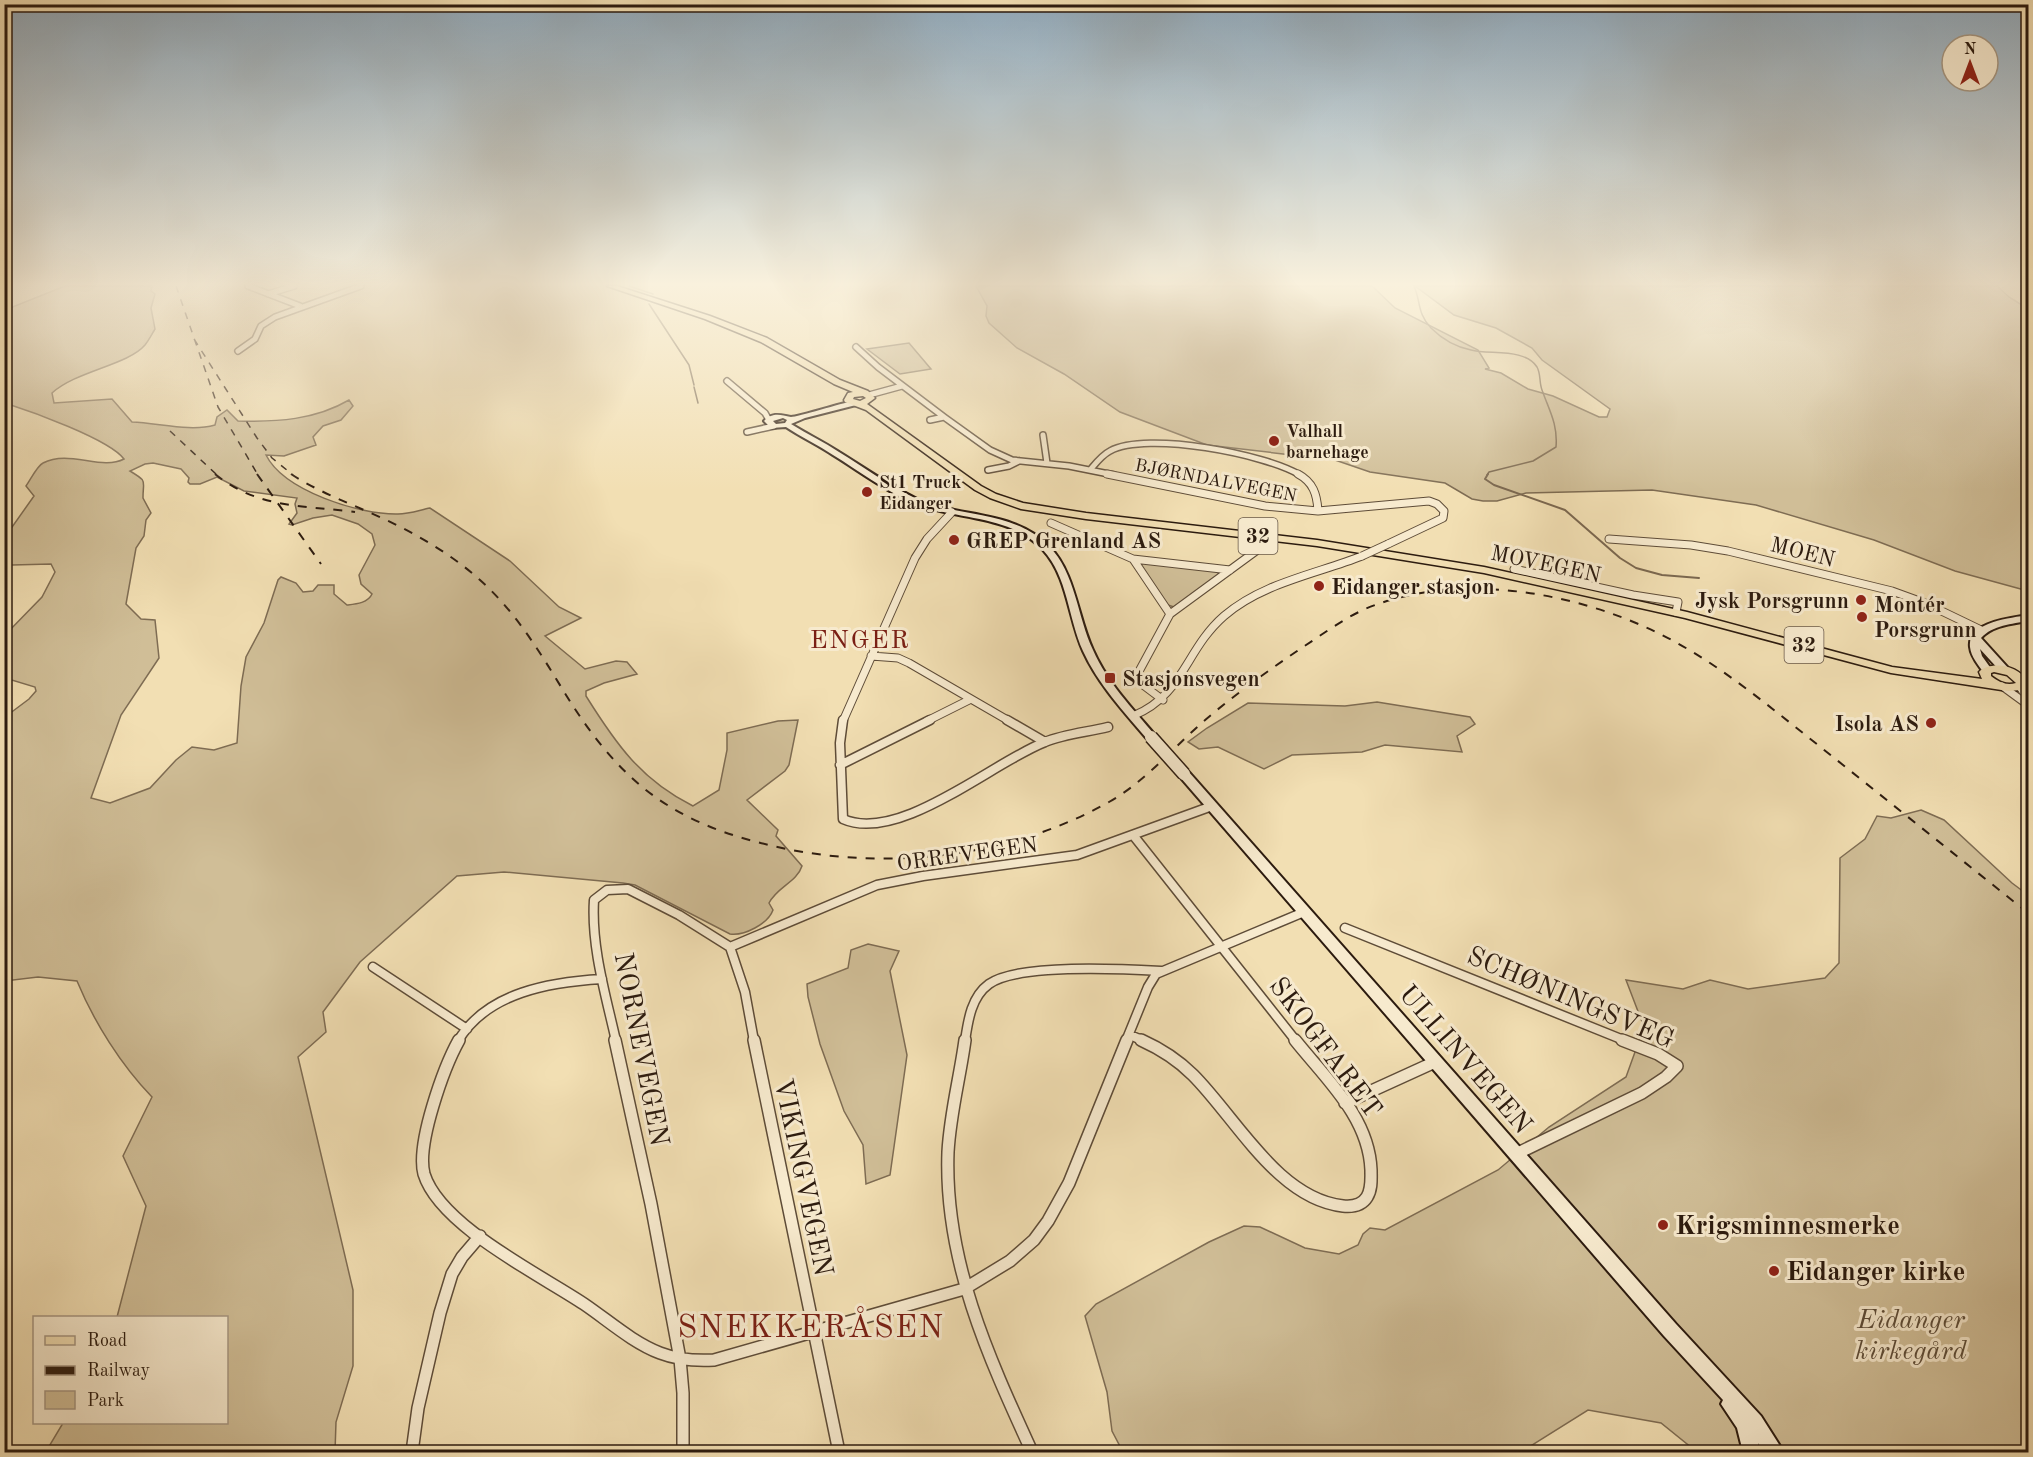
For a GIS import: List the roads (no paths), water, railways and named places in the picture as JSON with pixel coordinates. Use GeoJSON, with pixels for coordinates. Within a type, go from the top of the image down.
{"type":"FeatureCollection","features":[{"type":"Feature","properties":{"kind":"main road","name":"32"},"geometry":{"type":"LineString","coordinates":[[792,354],[840,385],[867,396],[876,407],[991,492]]}},
{"type":"Feature","properties":{"kind":"main road","name":"32"},"geometry":{"type":"LineString","coordinates":[[840,385],[851,400],[869,408],[991,492]]}},
{"type":"Feature","properties":{"kind":"main road"},"geometry":{"type":"LineString","coordinates":[[770,423],[867,396]]}},
{"type":"Feature","properties":{"kind":"main road"},"geometry":{"type":"LineString","coordinates":[[786,420],[901,494],[924,505],[952,512],[986,516],[1006,522],[1033,536],[1048,550],[1058,566],[1093,660],[1113,692],[1133,716]]}},
{"type":"Feature","properties":{"kind":"main road","name":"MOVEGEN"},"geometry":{"type":"LineString","coordinates":[[991,492],[1032,508],[1408,556],[1520,577],[1676,612],[1891,670],[1999,686]]}},
{"type":"Feature","properties":{"kind":"main road"},"geometry":{"type":"LineString","coordinates":[[1999,686],[1988,679],[1973,642],[1991,625],[2028,618]]}},
{"type":"Feature","properties":{"kind":"main road"},"geometry":{"type":"LineString","coordinates":[[1978,635],[2008,671],[2025,683]]}},
{"type":"Feature","properties":{"kind":"main road","name":"32"},"geometry":{"type":"LineString","coordinates":[[1986,671],[2008,671]]}},
{"type":"Feature","properties":{"kind":"main road","name":"MOVEGEN"},"geometry":{"type":"LineString","coordinates":[[1922,676],[1986,671]]}},
{"type":"Feature","properties":{"kind":"main road","name":"32"},"geometry":{"type":"LineString","coordinates":[[1999,686],[2025,683]]}},
{"type":"Feature","properties":{"kind":"main road","name":"ULLINVEGEN"},"geometry":{"type":"LineString","coordinates":[[1133,716],[1516,1154],[1755,1422],[1774,1452]]}},
{"type":"Feature","properties":{"kind":"main road","name":"ULLINVEGEN"},"geometry":{"type":"LineString","coordinates":[[1712,1376],[1744,1424],[1752,1452]]}},
{"type":"Feature","properties":{"kind":"street"},"geometry":{"type":"LineString","coordinates":[[863,354],[902,386],[990,450],[1018,461]]}},
{"type":"Feature","properties":{"kind":"street"},"geometry":{"type":"LineString","coordinates":[[727,381],[761,409],[786,420]]}},
{"type":"Feature","properties":{"kind":"street"},"geometry":{"type":"LineString","coordinates":[[867,396],[902,386]]}},
{"type":"Feature","properties":{"kind":"street"},"geometry":{"type":"LineString","coordinates":[[749,431],[770,423],[761,409]]}},
{"type":"Feature","properties":{"kind":"street"},"geometry":{"type":"LineString","coordinates":[[930,420],[944,417]]}},
{"type":"Feature","properties":{"kind":"street"},"geometry":{"type":"LineString","coordinates":[[1043,435],[1047,463]]}},
{"type":"Feature","properties":{"kind":"street"},"geometry":{"type":"LineString","coordinates":[[1090,470],[1106,453],[1129,445],[1231,451],[1279,463],[1305,477],[1314,489],[1318,512]]}},
{"type":"Feature","properties":{"kind":"street"},"geometry":{"type":"LineString","coordinates":[[988,470],[1009,466],[1018,461]]}},
{"type":"Feature","properties":{"kind":"street","name":"BJØRNDALVEGEN"},"geometry":{"type":"LineString","coordinates":[[1018,461],[1090,470],[1265,506],[1318,512],[1428,501],[1437,504],[1444,511],[1443,518],[1388,544],[1362,556],[1296,579],[1234,609],[1204,637],[1179,682],[1162,700]]}},
{"type":"Feature","properties":{"kind":"street"},"geometry":{"type":"LineString","coordinates":[[952,512],[918,552],[844,716],[840,734],[841,815],[847,822],[875,823],[911,815],[1045,742],[1108,728]]}},
{"type":"Feature","properties":{"kind":"street"},"geometry":{"type":"LineString","coordinates":[[1051,523],[1133,559],[1230,570]]}},
{"type":"Feature","properties":{"kind":"street","name":"MOEN"},"geometry":{"type":"LineString","coordinates":[[1609,539],[1703,546],[1910,597],[1978,635]]}},
{"type":"Feature","properties":{"kind":"street"},"geometry":{"type":"LineString","coordinates":[[1133,716],[1152,708],[1162,700],[1143,685],[1137,675],[1170,614],[1256,551],[1261,543]]}},
{"type":"Feature","properties":{"kind":"street"},"geometry":{"type":"LineString","coordinates":[[1133,559],[1170,614]]}},
{"type":"Feature","properties":{"kind":"street","name":"MOVEGEN"},"geometry":{"type":"LineString","coordinates":[[1514,569],[1678,602],[1676,612]]}},
{"type":"Feature","properties":{"kind":"street"},"geometry":{"type":"LineString","coordinates":[[871,656],[898,658],[909,663],[1045,742]]}},
{"type":"Feature","properties":{"kind":"street"},"geometry":{"type":"LineString","coordinates":[[2025,683],[2028,699]]}},
{"type":"Feature","properties":{"kind":"street"},"geometry":{"type":"LineString","coordinates":[[1999,686],[2028,705]]}},
{"type":"Feature","properties":{"kind":"street"},"geometry":{"type":"LineString","coordinates":[[840,765],[969,699]]}},
{"type":"Feature","properties":{"kind":"street","name":"ORREVEGEN"},"geometry":{"type":"LineString","coordinates":[[730,947],[877,885],[913,877],[1060,858],[1133,835],[1212,806]]}},
{"type":"Feature","properties":{"kind":"street","name":"SKOGFARET"},"geometry":{"type":"LineString","coordinates":[[1130,1035],[1177,1059],[1194,1075],[1266,1159],[1296,1188],[1320,1201],[1345,1207],[1364,1202],[1370,1194],[1372,1181],[1367,1140],[1360,1124],[1133,835]]}},
{"type":"Feature","properties":{"kind":"street","name":"NORNEVEGEN"},"geometry":{"type":"LineString","coordinates":[[683,1452],[683,1393],[680,1359],[658,1239],[602,979],[592,906],[597,897],[607,890],[621,888],[635,892],[679,915],[730,947]]}},
{"type":"Feature","properties":{"kind":"street"},"geometry":{"type":"LineString","coordinates":[[602,979],[561,982],[532,989],[507,1001],[467,1029],[454,1050],[431,1115],[425,1139],[423,1166],[427,1181],[451,1212],[480,1236],[643,1344],[680,1359],[714,1360],[964,1289],[1010,1261],[1034,1240],[1048,1221],[1069,1183],[1148,987],[1156,975],[1304,912]]}},
{"type":"Feature","properties":{"kind":"street","name":"SCHØNINGSVEG"},"geometry":{"type":"LineString","coordinates":[[1345,928],[1648,1050],[1677,1066],[1666,1077],[1642,1093],[1516,1154]]}},
{"type":"Feature","properties":{"kind":"street","name":"VIKINGVEGEN"},"geometry":{"type":"LineString","coordinates":[[730,947],[749,1010],[839,1452]]}},
{"type":"Feature","properties":{"kind":"street"},"geometry":{"type":"LineString","coordinates":[[374,967],[467,1029]]}},
{"type":"Feature","properties":{"kind":"street"},"geometry":{"type":"LineString","coordinates":[[1032,1452],[976,1328],[954,1246],[948,1163],[950,1131],[967,1030],[973,1008],[981,992],[993,981],[1023,973],[1094,970],[1162,971]]}},
{"type":"Feature","properties":{"kind":"street"},"geometry":{"type":"LineString","coordinates":[[1345,1103],[1435,1062]]}},
{"type":"Feature","properties":{"kind":"street"},"geometry":{"type":"LineString","coordinates":[[412,1452],[418,1408],[440,1313],[452,1274],[480,1236]]}},
{"type":"Feature","properties":{"kind":"waterway"},"geometry":{"type":"LineString","coordinates":[[682,354],[689,365],[694,385]]}},
{"type":"Feature","properties":{"kind":"waterway"},"geometry":{"type":"LineString","coordinates":[[1487,475],[1489,472],[1533,461],[1556,447],[1554,424],[1541,387],[1537,367],[1524,357],[1511,354]]}},
{"type":"Feature","properties":{"kind":"waterway"},"geometry":{"type":"LineString","coordinates":[[694,387],[698,403]]}},
{"type":"Feature","properties":{"kind":"waterway"},"geometry":{"type":"LineString","coordinates":[[1488,474],[1485,479],[1494,485],[1565,510],[1620,558],[1636,568],[1662,575],[1699,578]]}},
{"type":"Feature","properties":{"kind":"railway"},"geometry":{"type":"LineString","coordinates":[[200,354],[218,407],[258,475]]}},
{"type":"Feature","properties":{"kind":"railway"},"geometry":{"type":"LineString","coordinates":[[204,354],[257,438],[272,458],[293,475]]}},
{"type":"Feature","properties":{"kind":"railway"},"geometry":{"type":"LineString","coordinates":[[170,431],[217,475]]}},
{"type":"Feature","properties":{"kind":"railway"},"geometry":{"type":"LineString","coordinates":[[215,474],[248,494],[278,503]]}},
{"type":"Feature","properties":{"kind":"railway"},"geometry":{"type":"LineString","coordinates":[[257,474],[278,503]]}},
{"type":"Feature","properties":{"kind":"railway"},"geometry":{"type":"LineString","coordinates":[[291,474],[325,493],[409,532],[446,553],[469,571],[493,592],[516,620],[585,723],[624,770],[669,806],[724,832],[757,842],[801,852],[891,859],[937,856],[982,849],[1026,837],[1068,822],[1123,793],[1234,697],[1303,647],[1357,613],[1400,597],[1436,591],[1474,589],[1512,591],[1550,597],[1623,618],[1656,632],[1699,656],[1760,699],[2028,913]]}},
{"type":"Feature","properties":{"kind":"railway"},"geometry":{"type":"LineString","coordinates":[[278,503],[355,512]]}},
{"type":"Feature","properties":{"kind":"railway"},"geometry":{"type":"LineString","coordinates":[[278,503],[321,564]]}},
{"type":"Feature","properties":{"kind":"place","name":"Valhall barnehage"},"geometry":{"type":"Point","coordinates":[1274,441]}},
{"type":"Feature","properties":{"kind":"place","name":"St1 Truck Eidanger"},"geometry":{"type":"Point","coordinates":[867,492]}},
{"type":"Feature","properties":{"kind":"place","name":"GREP Grenland AS"},"geometry":{"type":"Point","coordinates":[954,540]}},
{"type":"Feature","properties":{"kind":"place","name":"Eidanger stasjon"},"geometry":{"type":"Point","coordinates":[1319,586]}},
{"type":"Feature","properties":{"kind":"place","name":"Jysk Porsgrunn"},"geometry":{"type":"Point","coordinates":[1861,600]}},
{"type":"Feature","properties":{"kind":"place","name":"Montér Porsgrunn"},"geometry":{"type":"Point","coordinates":[1862,617]}},
{"type":"Feature","properties":{"kind":"place","name":"Stasjonsvegen"},"geometry":{"type":"Point","coordinates":[1110,678]}},
{"type":"Feature","properties":{"kind":"place","name":"Isola AS"},"geometry":{"type":"Point","coordinates":[1931,723]}},
{"type":"Feature","properties":{"kind":"place","name":"Krigsminnesmerke"},"geometry":{"type":"Point","coordinates":[1663,1225]}},
{"type":"Feature","properties":{"kind":"place","name":"Eidanger kirke"},"geometry":{"type":"Point","coordinates":[1774,1271]}},
{"type":"Feature","properties":{"kind":"district","name":"ENGER"},"geometry":{"type":"Point","coordinates":[860,639]}},
{"type":"Feature","properties":{"kind":"district","name":"SNEKKERÅSEN"},"geometry":{"type":"Point","coordinates":[811,1326]}},
{"type":"Feature","properties":{"kind":"park label","name":"Eidanger kirkegård"},"geometry":{"type":"Point","coordinates":[1911,1334]}}]}
